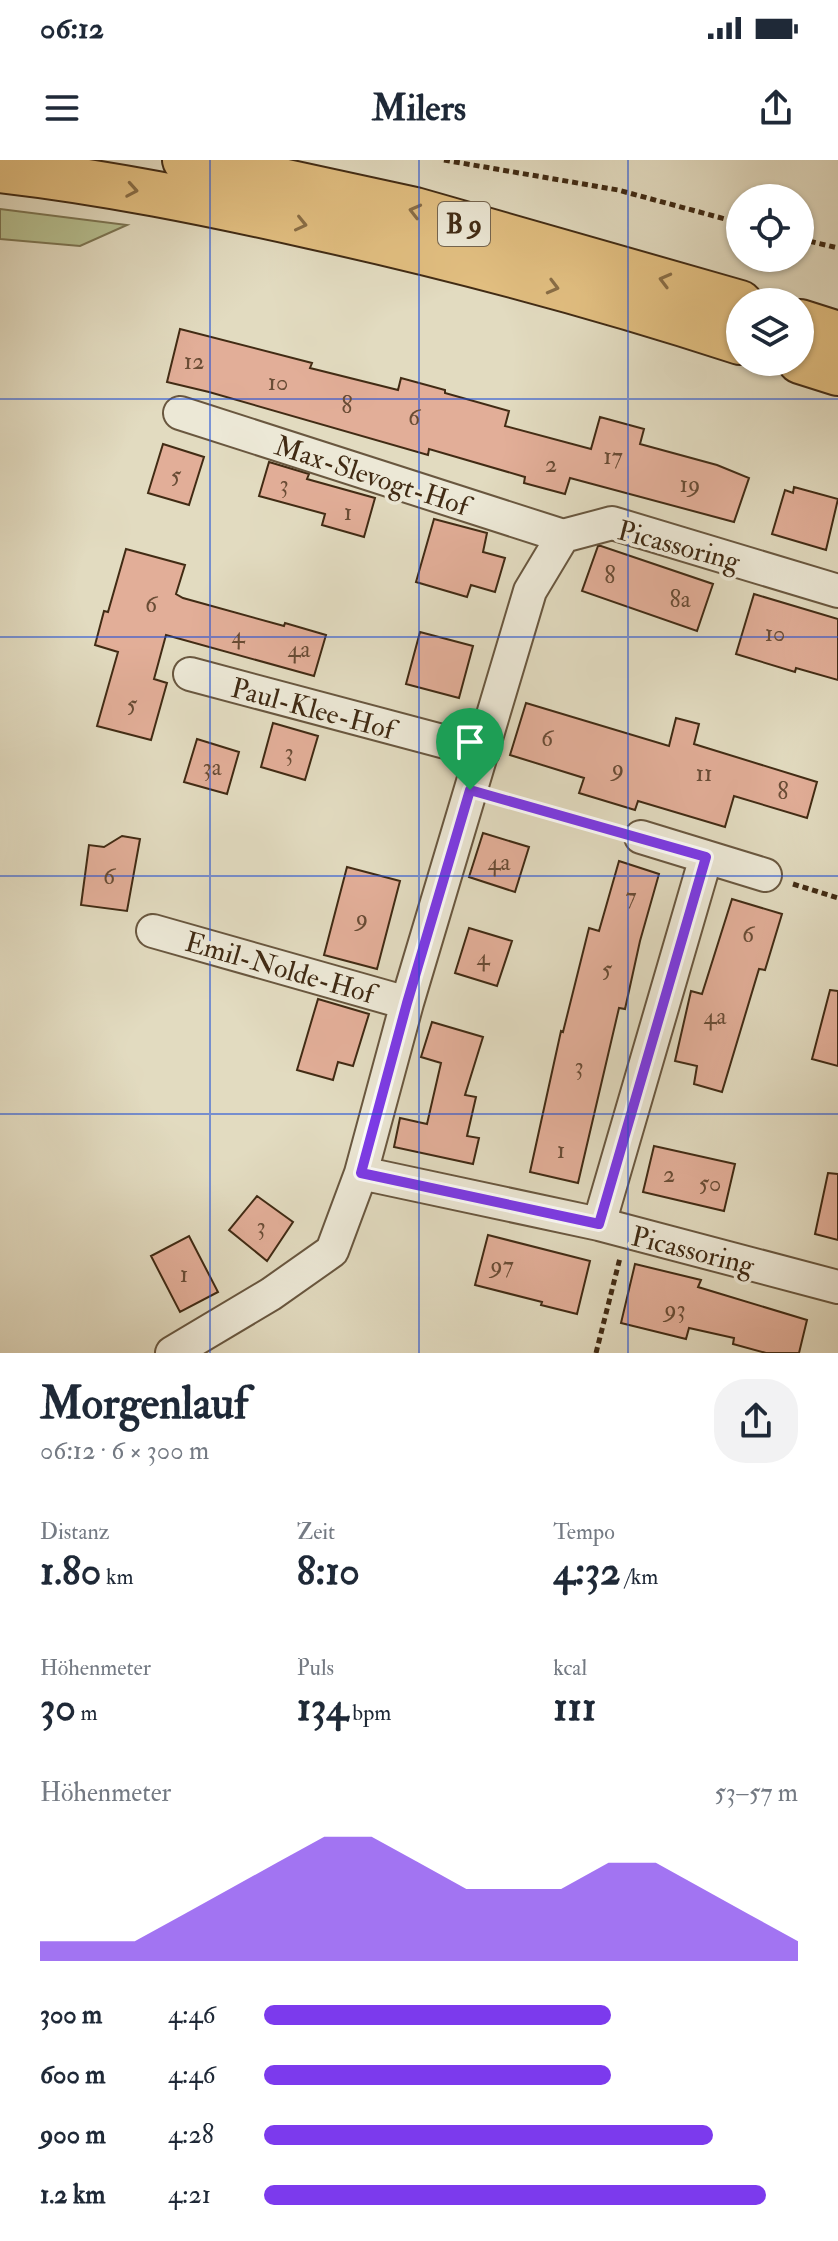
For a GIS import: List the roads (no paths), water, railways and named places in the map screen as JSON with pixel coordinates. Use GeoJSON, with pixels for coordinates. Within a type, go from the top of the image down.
{"type":"FeatureCollection","features":[{"type":"Feature","properties":{"kind":"highway","name":"B 9"},"geometry":{"type":"LineString","coordinates":[[185,160],[415,210],[726,299]]}},
{"type":"Feature","properties":{"kind":"highway","name":"B 9"},"geometry":{"type":"LineString","coordinates":[[0,170],[225,207],[418,250],[726,337]]}},
{"type":"Feature","properties":{"kind":"highway"},"geometry":{"type":"LineString","coordinates":[[814,326],[838,334]]}},
{"type":"Feature","properties":{"kind":"highway"},"geometry":{"type":"LineString","coordinates":[[814,365],[838,373]]}},
{"type":"Feature","properties":{"kind":"street","name":"Max-Slevogt-Hof"},"geometry":{"type":"LineString","coordinates":[[180,413],[563,536]]}},
{"type":"Feature","properties":{"kind":"street","name":"Picassoring"},"geometry":{"type":"LineString","coordinates":[[563,536],[612,523],[838,591]]}},
{"type":"Feature","properties":{"kind":"street"},"geometry":{"type":"LineString","coordinates":[[172,1353],[271,1294],[332,1251],[361,1173],[407,1003],[530,591],[563,536]]}},
{"type":"Feature","properties":{"kind":"street","name":"Paul-Klee-Hof"},"geometry":{"type":"LineString","coordinates":[[190,674],[483,752]]}},
{"type":"Feature","properties":{"kind":"street"},"geometry":{"type":"LineString","coordinates":[[641,837],[765,875]]}},
{"type":"Feature","properties":{"kind":"street"},"geometry":{"type":"LineString","coordinates":[[612,1229],[706,857]]}},
{"type":"Feature","properties":{"kind":"street","name":"Emil-Nolde-Hof"},"geometry":{"type":"LineString","coordinates":[[153,931],[407,1003]]}},
{"type":"Feature","properties":{"kind":"street","name":"Picassoring"},"geometry":{"type":"LineString","coordinates":[[361,1173],[612,1229],[838,1287]]}}]}
